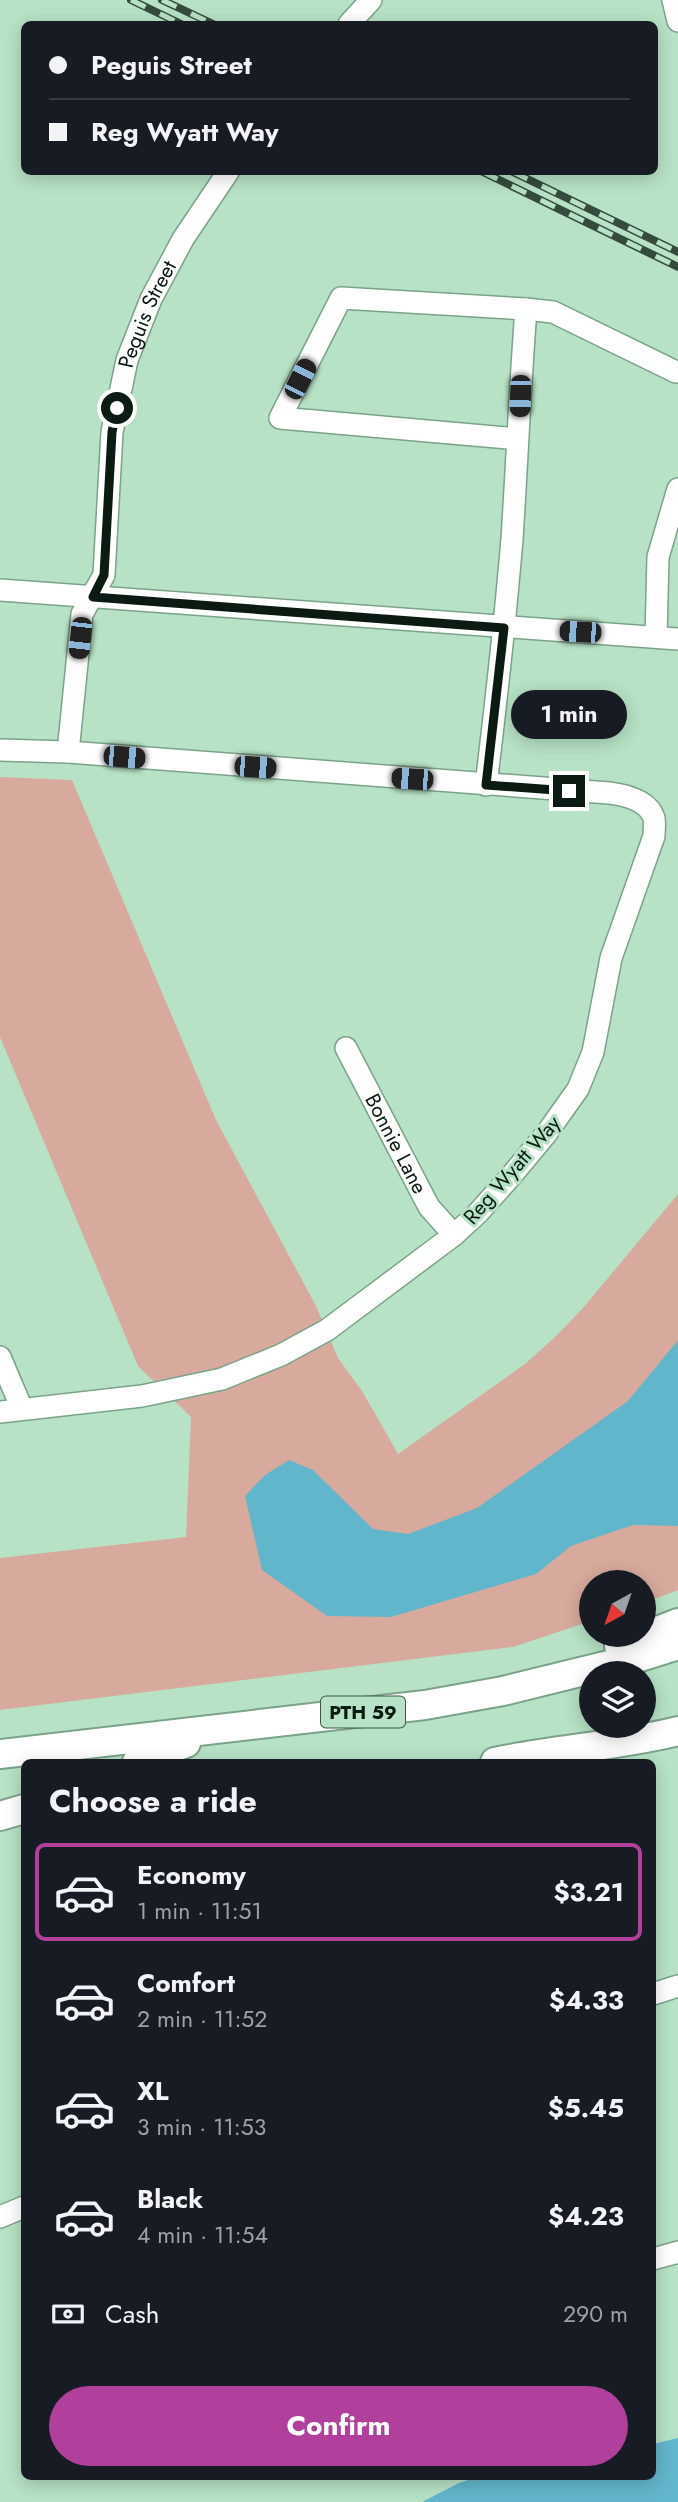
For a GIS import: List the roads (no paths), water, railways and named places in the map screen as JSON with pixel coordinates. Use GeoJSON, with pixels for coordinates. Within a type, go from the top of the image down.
{"type":"FeatureCollection","features":[{"type":"Feature","properties":{"kind":"main road"},"geometry":{"type":"LineString","coordinates":[[503,1691],[678,1623]]}},
{"type":"Feature","properties":{"kind":"main road","name":"PTH 59"},"geometry":{"type":"LineString","coordinates":[[0,1754],[425,1704],[503,1691],[637,1658],[678,1645]]}},
{"type":"Feature","properties":{"kind":"main road","name":"PTH 59"},"geometry":{"type":"LineString","coordinates":[[144,1759],[222,1728]]}},
{"type":"Feature","properties":{"kind":"main road"},"geometry":{"type":"LineString","coordinates":[[510,1759],[643,1740],[678,1731]]}},
{"type":"Feature","properties":{"kind":"main road"},"geometry":{"type":"LineString","coordinates":[[0,1816],[21,1810]]}},
{"type":"Feature","properties":{"kind":"main road"},"geometry":{"type":"LineString","coordinates":[[0,1829],[21,1826]]}},
{"type":"Feature","properties":{"kind":"street"},"geometry":{"type":"LineString","coordinates":[[349,21],[359,0]]}},
{"type":"Feature","properties":{"kind":"street"},"geometry":{"type":"LineString","coordinates":[[351,21],[371,0]]}},
{"type":"Feature","properties":{"kind":"street"},"geometry":{"type":"LineString","coordinates":[[673,0],[678,21]]}},
{"type":"Feature","properties":{"kind":"street","name":"Peguis Street"},"geometry":{"type":"LineString","coordinates":[[93,597],[104,575],[112,432],[127,360],[151,299],[183,239],[226,175]]}},
{"type":"Feature","properties":{"kind":"street"},"geometry":{"type":"LineString","coordinates":[[518,439],[280,418],[341,298],[553,312],[676,372]]}},
{"type":"Feature","properties":{"kind":"street"},"geometry":{"type":"LineString","coordinates":[[486,785],[504,628],[526,309]]}},
{"type":"Feature","properties":{"kind":"street"},"geometry":{"type":"LineString","coordinates":[[656,637],[658,558],[672,532],[678,489]]}},
{"type":"Feature","properties":{"kind":"street"},"geometry":{"type":"LineString","coordinates":[[0,590],[504,628],[678,637]]}},
{"type":"Feature","properties":{"kind":"street"},"geometry":{"type":"LineString","coordinates":[[68,752],[82,614],[93,597]]}},
{"type":"Feature","properties":{"kind":"street","name":"Reg Wyatt Way"},"geometry":{"type":"LineString","coordinates":[[0,750],[68,752],[624,795],[643,803],[654,818],[654,836],[611,958],[593,1052],[578,1089],[546,1134],[478,1213],[454,1235],[327,1330],[281,1355],[222,1379],[142,1396],[0,1412]]}},
{"type":"Feature","properties":{"kind":"street","name":"Bonnie Lane"},"geometry":{"type":"LineString","coordinates":[[346,1048],[429,1207],[454,1235]]}},
{"type":"Feature","properties":{"kind":"street"},"geometry":{"type":"LineString","coordinates":[[0,1357],[22,1409]]}},
{"type":"Feature","properties":{"kind":"street"},"geometry":{"type":"LineString","coordinates":[[656,1993],[678,1986]]}},
{"type":"Feature","properties":{"kind":"street"},"geometry":{"type":"LineString","coordinates":[[0,2217],[21,2208]]}},
{"type":"Feature","properties":{"kind":"street"},"geometry":{"type":"LineString","coordinates":[[656,2258],[678,2252]]}},
{"type":"Feature","properties":{"kind":"water"},"geometry":{"type":"Polygon","coordinates":[[[678,1340],[678,1526],[633,1525],[571,1546],[536,1574],[391,1617],[327,1616],[262,1570],[245,1496],[265,1475],[289,1460],[313,1470],[373,1529],[408,1534],[477,1508],[628,1401],[678,1340]]]}},
{"type":"Feature","properties":{"kind":"water"},"geometry":{"type":"Polygon","coordinates":[[[678,2438],[678,2502],[422,2502],[468,2480],[656,2480],[656,2443],[678,2438]]]}},
{"type":"Feature","properties":{"kind":"railway"},"geometry":{"type":"LineString","coordinates":[[131,0],[175,21]]}},
{"type":"Feature","properties":{"kind":"railway"},"geometry":{"type":"LineString","coordinates":[[162,0],[207,21]]}},
{"type":"Feature","properties":{"kind":"railway"},"geometry":{"type":"LineString","coordinates":[[489,175],[678,267]]}},
{"type":"Feature","properties":{"kind":"railway"},"geometry":{"type":"LineString","coordinates":[[519,175],[678,252]]}}]}
